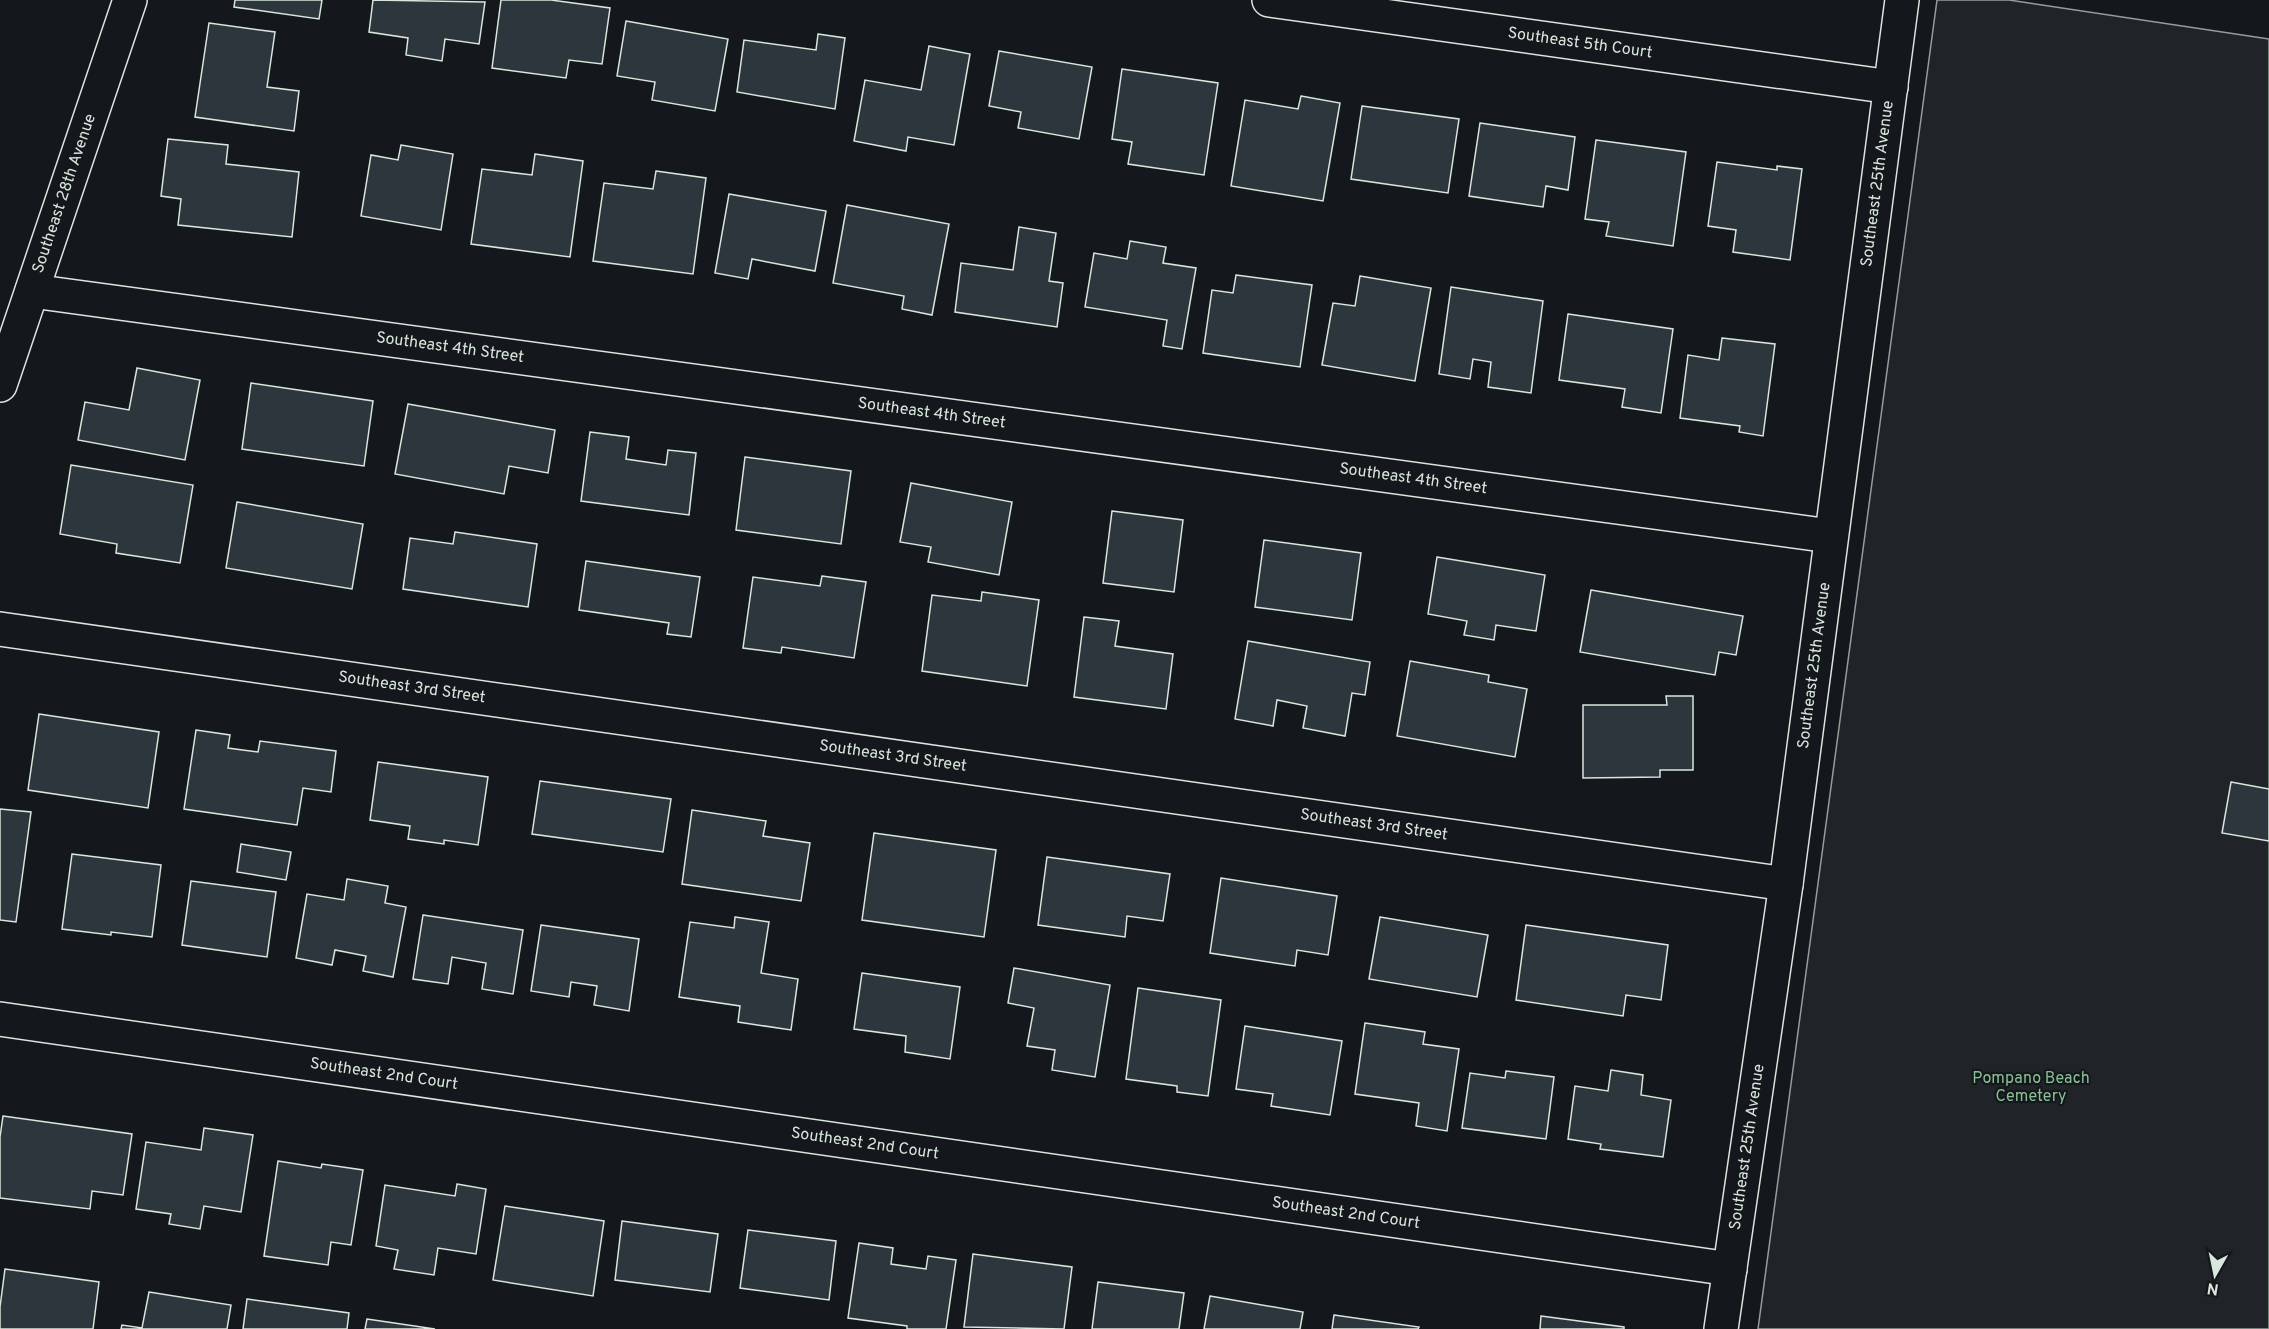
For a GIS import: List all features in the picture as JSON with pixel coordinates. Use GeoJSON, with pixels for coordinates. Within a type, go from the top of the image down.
{"type":"FeatureCollection","features":[{"type":"Feature","properties":{"kind":"street","name":"Southeast 28th Avenue"},"geometry":{"type":"LineString","coordinates":[[0,385],[130,0]]}},
{"type":"Feature","properties":{"kind":"street","name":"Southeast 5th Court"},"geometry":{"type":"LineString","coordinates":[[1269,0],[1891,87]]}},
{"type":"Feature","properties":{"kind":"street","name":"Southeast 25th Avenue"},"geometry":{"type":"LineString","coordinates":[[1722,1329],[1786,884],[1902,0]]}},
{"type":"Feature","properties":{"kind":"street","name":"Southeast 4th Street"},"geometry":{"type":"LineString","coordinates":[[32,291],[1830,536]]}},
{"type":"Feature","properties":{"kind":"street","name":"Southeast 3rd Street"},"geometry":{"type":"LineString","coordinates":[[0,629],[1786,884]]}},
{"type":"Feature","properties":{"kind":"street","name":"Southeast 2nd Court"},"geometry":{"type":"LineString","coordinates":[[0,1018],[1730,1269]]}},
{"type":"Feature","properties":{"kind":"green space","name":"Pompano Beach Cemetery"},"geometry":{"type":"Polygon","coordinates":[[[1937,0],[2009,0],[2269,39],[2269,1329],[1758,1329],[1937,0]]]}},
{"type":"Feature","properties":{"kind":"building"},"geometry":{"type":"Polygon","coordinates":[[[235,0],[322,0],[319,19],[234,7],[235,0]]]}},
{"type":"Feature","properties":{"kind":"building"},"geometry":{"type":"Polygon","coordinates":[[[373,0],[485,2],[479,44],[445,39],[442,61],[406,55],[408,38],[369,32],[373,0]]]}},
{"type":"Feature","properties":{"kind":"building"},"geometry":{"type":"Polygon","coordinates":[[[501,0],[551,0],[610,8],[602,64],[569,60],[566,78],[492,68],[501,0]]]}},
{"type":"Feature","properties":{"kind":"building"},"geometry":{"type":"Polygon","coordinates":[[[626,21],[728,39],[715,111],[652,100],[655,82],[617,76],[626,21]]]}},
{"type":"Feature","properties":{"kind":"building"},"geometry":{"type":"Polygon","coordinates":[[[209,23],[275,32],[267,87],[299,91],[294,131],[195,117],[209,23]]]}},
{"type":"Feature","properties":{"kind":"building"},"geometry":{"type":"Polygon","coordinates":[[[818,34],[845,38],[835,109],[737,92],[744,40],[816,50],[818,34]]]}},
{"type":"Feature","properties":{"kind":"building"},"geometry":{"type":"Polygon","coordinates":[[[929,46],[970,54],[954,145],[908,137],[906,151],[854,141],[865,80],[921,90],[929,46]]]}},
{"type":"Feature","properties":{"kind":"building"},"geometry":{"type":"Polygon","coordinates":[[[999,51],[1092,67],[1079,139],[1018,128],[1021,112],[989,106],[999,51]]]}},
{"type":"Feature","properties":{"kind":"building"},"geometry":{"type":"Polygon","coordinates":[[[1122,69],[1218,83],[1204,175],[1128,164],[1132,142],[1112,139],[1122,69]]]}},
{"type":"Feature","properties":{"kind":"building"},"geometry":{"type":"Polygon","coordinates":[[[1301,96],[1340,103],[1323,201],[1231,186],[1245,100],[1298,109],[1301,96]]]}},
{"type":"Feature","properties":{"kind":"building"},"geometry":{"type":"Polygon","coordinates":[[[1362,106],[1459,119],[1448,193],[1351,179],[1362,106]]]}},
{"type":"Feature","properties":{"kind":"building"},"geometry":{"type":"Polygon","coordinates":[[[1480,123],[1575,137],[1568,190],[1546,186],[1543,207],[1469,196],[1480,123]]]}},
{"type":"Feature","properties":{"kind":"building"},"geometry":{"type":"Polygon","coordinates":[[[168,139],[228,145],[226,164],[299,172],[292,237],[178,225],[181,199],[161,196],[168,139]]]}},
{"type":"Feature","properties":{"kind":"building"},"geometry":{"type":"Polygon","coordinates":[[[1596,140],[1686,152],[1673,246],[1606,236],[1609,222],[1585,219],[1596,140]]]}},
{"type":"Feature","properties":{"kind":"building"},"geometry":{"type":"Polygon","coordinates":[[[401,145],[453,154],[441,230],[361,216],[371,155],[398,160],[401,145]]]}},
{"type":"Feature","properties":{"kind":"building"},"geometry":{"type":"Polygon","coordinates":[[[535,154],[583,161],[570,257],[471,244],[482,169],[532,175],[535,154]]]}},
{"type":"Feature","properties":{"kind":"building"},"geometry":{"type":"Polygon","coordinates":[[[1717,162],[1777,170],[1777,166],[1802,169],[1790,260],[1733,252],[1736,230],[1708,226],[1717,162]]]}},
{"type":"Feature","properties":{"kind":"building"},"geometry":{"type":"Polygon","coordinates":[[[656,171],[706,178],[693,274],[593,261],[604,183],[653,189],[656,171]]]}},
{"type":"Feature","properties":{"kind":"building"},"geometry":{"type":"Polygon","coordinates":[[[729,194],[826,211],[815,271],[752,259],[748,279],[715,273],[729,194]]]}},
{"type":"Feature","properties":{"kind":"building"},"geometry":{"type":"Polygon","coordinates":[[[847,205],[949,224],[932,315],[902,309],[904,296],[833,283],[847,205]]]}},
{"type":"Feature","properties":{"kind":"building"},"geometry":{"type":"Polygon","coordinates":[[[1019,227],[1056,233],[1049,281],[1063,283],[1057,327],[955,312],[961,263],[1013,270],[1019,227]]]}},
{"type":"Feature","properties":{"kind":"building"},"geometry":{"type":"Polygon","coordinates":[[[1130,241],[1166,247],[1163,263],[1196,268],[1182,349],[1163,346],[1167,320],[1085,307],[1094,253],[1127,259],[1130,241]]]}},
{"type":"Feature","properties":{"kind":"building"},"geometry":{"type":"Polygon","coordinates":[[[1236,275],[1312,285],[1300,367],[1203,353],[1212,290],[1233,293],[1236,275]]]}},
{"type":"Feature","properties":{"kind":"building"},"geometry":{"type":"Polygon","coordinates":[[[1360,276],[1431,288],[1415,381],[1322,365],[1333,303],[1355,306],[1360,276]]]}},
{"type":"Feature","properties":{"kind":"building"},"geometry":{"type":"Polygon","coordinates":[[[1451,287],[1543,301],[1531,393],[1488,387],[1491,362],[1473,359],[1470,379],[1439,374],[1451,287]]]}},
{"type":"Feature","properties":{"kind":"building"},"geometry":{"type":"Polygon","coordinates":[[[1568,314],[1673,329],[1661,413],[1622,407],[1625,389],[1559,380],[1568,314]]]}},
{"type":"Feature","properties":{"kind":"building"},"geometry":{"type":"Polygon","coordinates":[[[1722,338],[1775,344],[1763,436],[1739,432],[1740,426],[1680,418],[1688,355],[1719,360],[1722,338]]]}},
{"type":"Feature","properties":{"kind":"building"},"geometry":{"type":"Polygon","coordinates":[[[137,368],[200,380],[185,460],[78,440],[85,402],[129,410],[137,368]]]}},
{"type":"Feature","properties":{"kind":"building"},"geometry":{"type":"Polygon","coordinates":[[[251,383],[373,401],[364,466],[242,449],[251,383]]]}},
{"type":"Feature","properties":{"kind":"building"},"geometry":{"type":"Polygon","coordinates":[[[408,404],[555,430],[548,473],[509,466],[504,494],[395,474],[408,404]]]}},
{"type":"Feature","properties":{"kind":"building"},"geometry":{"type":"Polygon","coordinates":[[[590,432],[629,437],[626,459],[666,465],[668,450],[696,453],[689,515],[581,501],[590,432]]]}},
{"type":"Feature","properties":{"kind":"building"},"geometry":{"type":"Polygon","coordinates":[[[745,457],[851,471],[841,544],[736,530],[745,457]]]}},
{"type":"Feature","properties":{"kind":"building"},"geometry":{"type":"Polygon","coordinates":[[[71,465],[193,485],[180,563],[116,553],[117,544],[60,534],[71,465]]]}},
{"type":"Feature","properties":{"kind":"building"},"geometry":{"type":"Polygon","coordinates":[[[911,483],[1012,502],[999,575],[928,562],[931,547],[900,542],[911,483]]]}},
{"type":"Feature","properties":{"kind":"building"},"geometry":{"type":"Polygon","coordinates":[[[237,502],[363,524],[352,589],[226,568],[237,502]]]}},
{"type":"Feature","properties":{"kind":"building"},"geometry":{"type":"Polygon","coordinates":[[[1112,511],[1183,520],[1174,592],[1103,583],[1112,511]]]}},
{"type":"Feature","properties":{"kind":"building"},"geometry":{"type":"Polygon","coordinates":[[[455,532],[537,544],[528,607],[403,589],[410,538],[453,544],[455,532]]]}},
{"type":"Feature","properties":{"kind":"building"},"geometry":{"type":"Polygon","coordinates":[[[1264,540],[1361,553],[1352,620],[1255,607],[1264,540]]]}},
{"type":"Feature","properties":{"kind":"building"},"geometry":{"type":"Polygon","coordinates":[[[1437,557],[1545,575],[1536,631],[1496,625],[1494,640],[1464,635],[1467,621],[1428,614],[1437,557]]]}},
{"type":"Feature","properties":{"kind":"building"},"geometry":{"type":"Polygon","coordinates":[[[586,561],[700,577],[691,637],[667,634],[669,623],[579,610],[586,561]]]}},
{"type":"Feature","properties":{"kind":"building"},"geometry":{"type":"Polygon","coordinates":[[[822,576],[866,582],[854,658],[782,647],[781,653],[743,648],[753,577],[820,586],[822,576]]]}},
{"type":"Feature","properties":{"kind":"building"},"geometry":{"type":"Polygon","coordinates":[[[1591,590],[1743,616],[1736,655],[1719,652],[1715,675],[1580,652],[1591,590]]]}},
{"type":"Feature","properties":{"kind":"building"},"geometry":{"type":"Polygon","coordinates":[[[982,592],[1039,600],[1027,686],[922,671],[932,595],[981,601],[982,592]]]}},
{"type":"Feature","properties":{"kind":"building"},"geometry":{"type":"Polygon","coordinates":[[[1084,617],[1119,621],[1115,646],[1173,654],[1166,709],[1074,697],[1084,617]]]}},
{"type":"Feature","properties":{"kind":"building"},"geometry":{"type":"Polygon","coordinates":[[[1248,641],[1370,662],[1365,695],[1352,693],[1345,736],[1303,728],[1307,706],[1277,700],[1273,726],[1235,719],[1248,641]]]}},
{"type":"Feature","properties":{"kind":"building"},"geometry":{"type":"Polygon","coordinates":[[[1410,661],[1489,675],[1488,682],[1527,689],[1515,757],[1397,736],[1410,661]]]}},
{"type":"Feature","properties":{"kind":"building"},"geometry":{"type":"Polygon","coordinates":[[[1666,696],[1693,696],[1693,770],[1660,770],[1660,777],[1583,778],[1583,705],[1667,705],[1666,696]]]}},
{"type":"Feature","properties":{"kind":"building"},"geometry":{"type":"Polygon","coordinates":[[[39,714],[159,732],[148,808],[28,790],[39,714]]]}},
{"type":"Feature","properties":{"kind":"building"},"geometry":{"type":"Polygon","coordinates":[[[196,730],[230,735],[228,748],[258,752],[260,741],[336,751],[331,792],[303,788],[297,825],[184,809],[196,730]]]}},
{"type":"Feature","properties":{"kind":"building"},"geometry":{"type":"Polygon","coordinates":[[[378,762],[488,777],[478,845],[444,840],[444,844],[408,839],[410,826],[370,820],[378,762]]]}},
{"type":"Feature","properties":{"kind":"building"},"geometry":{"type":"Polygon","coordinates":[[[540,781],[671,799],[663,852],[532,834],[540,781]]]}},
{"type":"Feature","properties":{"kind":"building"},"geometry":{"type":"Polygon","coordinates":[[[2231,782],[2269,789],[2269,841],[2222,833],[2231,782]]]}},
{"type":"Feature","properties":{"kind":"building"},"geometry":{"type":"Polygon","coordinates":[[[0,809],[31,812],[16,922],[0,920],[0,809]]]}},
{"type":"Feature","properties":{"kind":"building"},"geometry":{"type":"Polygon","coordinates":[[[692,810],[766,821],[763,836],[810,843],[801,901],[682,884],[692,810]]]}},
{"type":"Feature","properties":{"kind":"building"},"geometry":{"type":"Polygon","coordinates":[[[874,833],[996,850],[984,937],[862,920],[874,833]]]}},
{"type":"Feature","properties":{"kind":"building"},"geometry":{"type":"Polygon","coordinates":[[[241,844],[291,852],[286,880],[237,872],[241,844]]]}},
{"type":"Feature","properties":{"kind":"building"},"geometry":{"type":"Polygon","coordinates":[[[72,854],[161,865],[152,937],[62,929],[72,854]]]}},
{"type":"Feature","properties":{"kind":"building"},"geometry":{"type":"Polygon","coordinates":[[[1047,857],[1170,874],[1163,921],[1127,916],[1125,937],[1038,925],[1047,857]]]}},
{"type":"Feature","properties":{"kind":"building"},"geometry":{"type":"Polygon","coordinates":[[[1221,878],[1337,896],[1328,955],[1297,950],[1295,966],[1210,953],[1221,878]]]}},
{"type":"Feature","properties":{"kind":"building"},"geometry":{"type":"Polygon","coordinates":[[[347,879],[388,886],[385,903],[406,907],[393,977],[363,971],[366,956],[335,950],[332,965],[296,958],[307,894],[344,900],[347,879]]]}},
{"type":"Feature","properties":{"kind":"building"},"geometry":{"type":"Polygon","coordinates":[[[191,881],[276,892],[267,957],[182,945],[191,881]]]}},
{"type":"Feature","properties":{"kind":"building"},"geometry":{"type":"Polygon","coordinates":[[[423,915],[523,930],[513,994],[482,989],[486,963],[452,957],[448,984],[413,979],[423,915]]]}},
{"type":"Feature","properties":{"kind":"building"},"geometry":{"type":"Polygon","coordinates":[[[735,917],[769,922],[761,973],[798,979],[791,1030],[738,1022],[740,1006],[679,997],[690,922],[734,928],[735,917]]]}},
{"type":"Feature","properties":{"kind":"building"},"geometry":{"type":"Polygon","coordinates":[[[1380,917],[1488,935],[1477,997],[1369,979],[1380,917]]]}},
{"type":"Feature","properties":{"kind":"building"},"geometry":{"type":"Polygon","coordinates":[[[541,925],[639,939],[629,1011],[594,1005],[597,986],[571,982],[569,997],[531,991],[541,925]]]}},
{"type":"Feature","properties":{"kind":"building"},"geometry":{"type":"Polygon","coordinates":[[[1526,925],[1668,945],[1661,1000],[1626,995],[1623,1016],[1516,1000],[1526,925]]]}},
{"type":"Feature","properties":{"kind":"building"},"geometry":{"type":"Polygon","coordinates":[[[1014,968],[1110,985],[1095,1077],[1052,1070],[1055,1050],[1027,1046],[1034,1008],[1008,1003],[1014,968]]]}},
{"type":"Feature","properties":{"kind":"building"},"geometry":{"type":"Polygon","coordinates":[[[862,973],[960,987],[950,1059],[905,1052],[906,1036],[854,1029],[862,973]]]}},
{"type":"Feature","properties":{"kind":"building"},"geometry":{"type":"Polygon","coordinates":[[[1138,988],[1221,1000],[1208,1096],[1177,1092],[1177,1086],[1126,1079],[1138,988]]]}},
{"type":"Feature","properties":{"kind":"building"},"geometry":{"type":"Polygon","coordinates":[[[1365,1023],[1425,1032],[1423,1044],[1459,1049],[1447,1131],[1416,1126],[1419,1103],[1355,1094],[1365,1023]]]}},
{"type":"Feature","properties":{"kind":"building"},"geometry":{"type":"Polygon","coordinates":[[[1245,1026],[1342,1041],[1330,1115],[1271,1106],[1273,1094],[1236,1089],[1245,1026]]]}},
{"type":"Feature","properties":{"kind":"building"},"geometry":{"type":"Polygon","coordinates":[[[1611,1070],[1643,1075],[1641,1095],[1671,1100],[1663,1157],[1600,1149],[1601,1144],[1568,1139],[1575,1086],[1608,1091],[1611,1070]]]}},
{"type":"Feature","properties":{"kind":"building"},"geometry":{"type":"Polygon","coordinates":[[[1506,1071],[1554,1077],[1546,1139],[1462,1128],[1470,1073],[1505,1078],[1506,1071]]]}},
{"type":"Feature","properties":{"kind":"building"},"geometry":{"type":"Polygon","coordinates":[[[3,1116],[132,1134],[123,1195],[92,1191],[90,1209],[0,1198],[0,1137],[3,1116]]]}},
{"type":"Feature","properties":{"kind":"building"},"geometry":{"type":"Polygon","coordinates":[[[204,1128],[253,1135],[241,1212],[204,1206],[200,1229],[169,1224],[171,1214],[136,1209],[146,1142],[201,1150],[204,1128]]]}},
{"type":"Feature","properties":{"kind":"building"},"geometry":{"type":"Polygon","coordinates":[[[278,1161],[321,1168],[322,1164],[363,1170],[351,1245],[331,1242],[328,1265],[264,1256],[278,1161]]]}},
{"type":"Feature","properties":{"kind":"building"},"geometry":{"type":"Polygon","coordinates":[[[457,1184],[486,1189],[476,1254],[438,1248],[434,1275],[394,1269],[398,1250],[376,1246],[385,1185],[455,1196],[457,1184]]]}},
{"type":"Feature","properties":{"kind":"building"},"geometry":{"type":"Polygon","coordinates":[[[505,1206],[604,1221],[593,1296],[493,1280],[505,1206]]]}},
{"type":"Feature","properties":{"kind":"building"},"geometry":{"type":"Polygon","coordinates":[[[622,1221],[718,1234],[710,1292],[615,1280],[622,1221]]]}},
{"type":"Feature","properties":{"kind":"building"},"geometry":{"type":"Polygon","coordinates":[[[748,1230],[836,1241],[829,1300],[740,1288],[748,1230]]]}},
{"type":"Feature","properties":{"kind":"building"},"geometry":{"type":"Polygon","coordinates":[[[859,1243],[893,1248],[891,1264],[926,1269],[928,1256],[956,1260],[946,1329],[907,1329],[907,1326],[848,1318],[859,1243]]]}},
{"type":"Feature","properties":{"kind":"building"},"geometry":{"type":"Polygon","coordinates":[[[973,1254],[1072,1267],[1064,1329],[964,1327],[973,1254]]]}},
{"type":"Feature","properties":{"kind":"building"},"geometry":{"type":"Polygon","coordinates":[[[5,1269],[99,1282],[93,1329],[0,1329],[0,1307],[5,1269]]]}},
{"type":"Feature","properties":{"kind":"building"},"geometry":{"type":"Polygon","coordinates":[[[1098,1282],[1184,1293],[1179,1329],[1092,1329],[1098,1282]]]}},
{"type":"Feature","properties":{"kind":"building"},"geometry":{"type":"Polygon","coordinates":[[[149,1292],[231,1305],[227,1329],[121,1329],[122,1325],[142,1328],[149,1292]]]}},
{"type":"Feature","properties":{"kind":"building"},"geometry":{"type":"Polygon","coordinates":[[[1210,1296],[1303,1312],[1300,1329],[1204,1329],[1210,1296]]]}},
{"type":"Feature","properties":{"kind":"building"},"geometry":{"type":"Polygon","coordinates":[[[247,1299],[349,1313],[347,1329],[243,1329],[247,1299]]]}},
{"type":"Feature","properties":{"kind":"building"},"geometry":{"type":"Polygon","coordinates":[[[1334,1315],[1419,1327],[1418,1329],[1332,1329],[1334,1315]]]}},
{"type":"Feature","properties":{"kind":"building"},"geometry":{"type":"Polygon","coordinates":[[[1541,1316],[1624,1327],[1624,1329],[1540,1329],[1541,1316]]]}},
{"type":"Feature","properties":{"kind":"building"},"geometry":{"type":"Polygon","coordinates":[[[367,1319],[435,1329],[365,1329],[367,1319]]]}}]}
